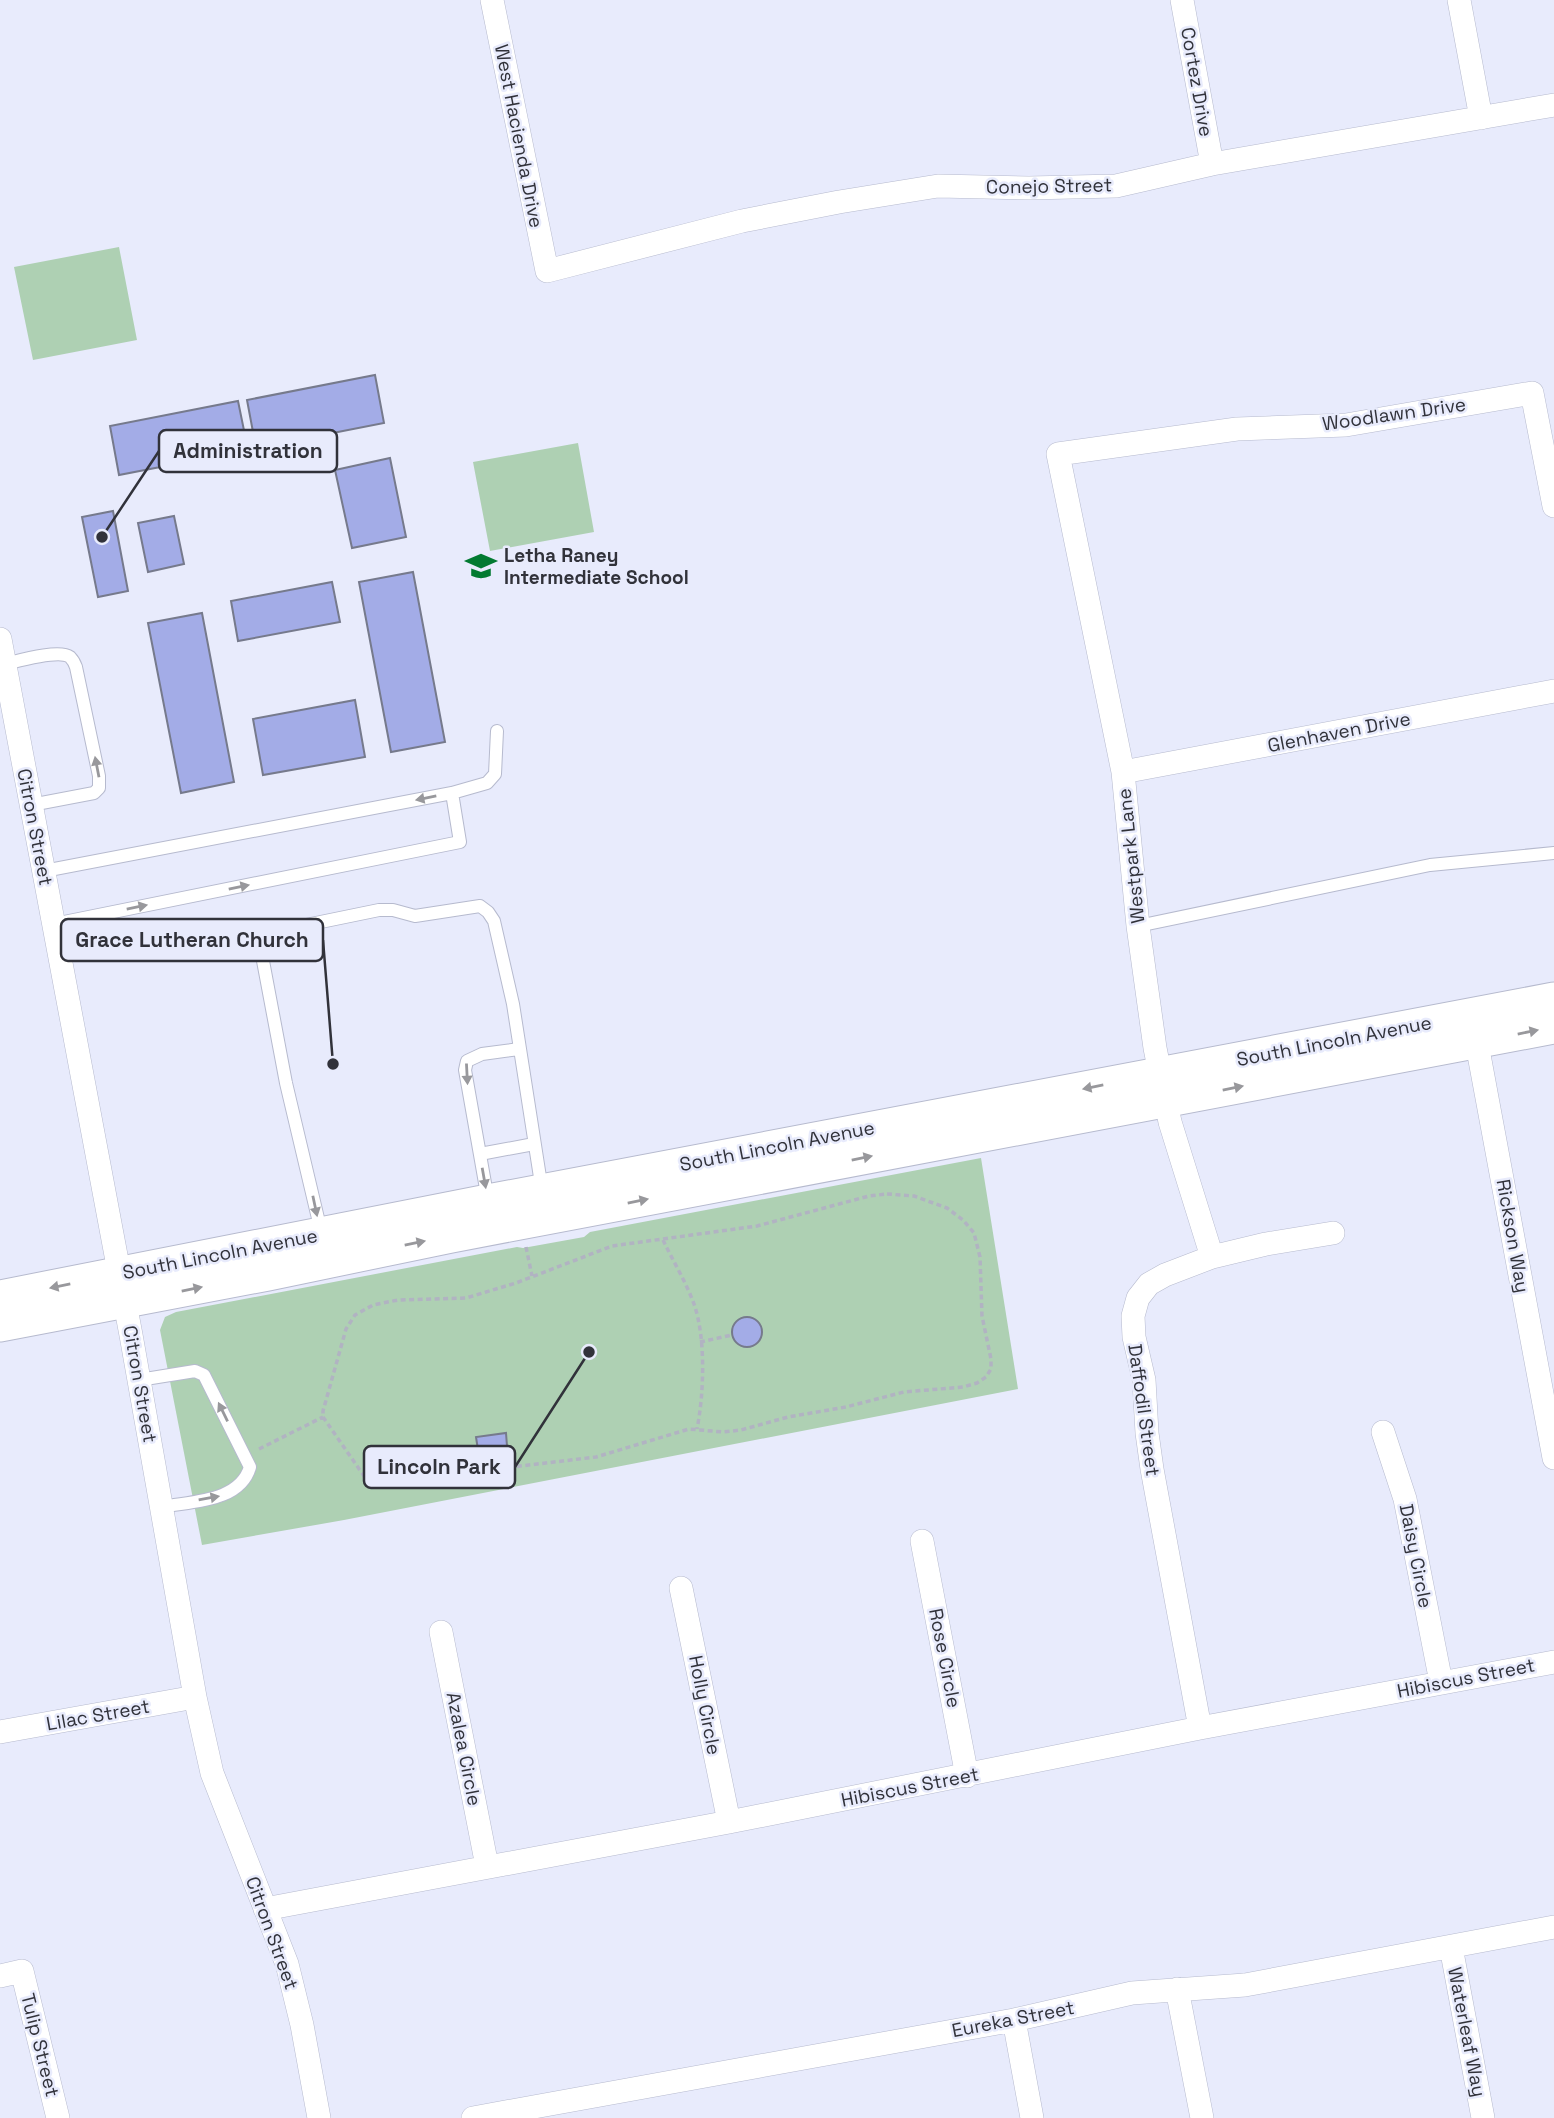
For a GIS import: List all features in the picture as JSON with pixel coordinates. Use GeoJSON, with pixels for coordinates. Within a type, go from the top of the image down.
{"type":"FeatureCollection","features":[{"type":"Feature","properties":{"kind":"main road","name":"South Lincoln Avenue"},"geometry":{"type":"LineString","coordinates":[[0,1297],[122,1287],[451,1236],[1163,1088],[1474,1028],[1554,999]]}},
{"type":"Feature","properties":{"kind":"main road","name":"South Lincoln Avenue"},"geometry":{"type":"LineString","coordinates":[[1474,1028],[1554,1027]]}},
{"type":"Feature","properties":{"kind":"main road","name":"South Lincoln Avenue"},"geometry":{"type":"LineString","coordinates":[[0,1325],[122,1287],[321,1234],[542,1191],[1163,1088]]}},
{"type":"Feature","properties":{"kind":"street","name":"West Hacienda Drive"},"geometry":{"type":"LineString","coordinates":[[492,0],[547,271]]}},
{"type":"Feature","properties":{"kind":"street","name":"Cortez Drive"},"geometry":{"type":"LineString","coordinates":[[1182,0],[1212,163]]}},
{"type":"Feature","properties":{"kind":"street"},"geometry":{"type":"LineString","coordinates":[[1459,0],[1481,118]]}},
{"type":"Feature","properties":{"kind":"street","name":"Conejo Street"},"geometry":{"type":"LineString","coordinates":[[547,271],[742,221],[839,202],[939,186],[1115,186],[1212,163],[1554,105]]}},
{"type":"Feature","properties":{"kind":"street","name":"Woodlawn Drive"},"geometry":{"type":"LineString","coordinates":[[1058,454],[1237,429],[1346,425],[1532,393],[1554,506]]}},
{"type":"Feature","properties":{"kind":"street","name":"Westpark Lane"},"geometry":{"type":"LineString","coordinates":[[1058,454],[1123,772],[1138,926],[1163,1088],[1170,1122],[1212,1256]]}},
{"type":"Feature","properties":{"kind":"street","name":"Citron Street"},"geometry":{"type":"LineString","coordinates":[[0,639],[122,1287],[195,1697],[212,1773],[287,1964],[302,2025],[319,2118]]}},
{"type":"Feature","properties":{"kind":"street","name":"Glenhaven Drive"},"geometry":{"type":"LineString","coordinates":[[1123,772],[1554,691]]}},
{"type":"Feature","properties":{"kind":"street","name":"Rickson Way"},"geometry":{"type":"LineString","coordinates":[[1474,1028],[1554,1458]]}},
{"type":"Feature","properties":{"kind":"street","name":"Daffodil Street"},"geometry":{"type":"LineString","coordinates":[[1200,1728],[1152,1469],[1144,1380],[1134,1337],[1133,1316],[1138,1298],[1149,1284],[1165,1275],[1212,1256],[1333,1233]]}},
{"type":"Feature","properties":{"kind":"street","name":"Daisy Circle"},"geometry":{"type":"LineString","coordinates":[[1383,1432],[1405,1499],[1441,1682]]}},
{"type":"Feature","properties":{"kind":"street","name":"Rose Circle"},"geometry":{"type":"LineString","coordinates":[[922,1541],[967,1776]]}},
{"type":"Feature","properties":{"kind":"street","name":"Holly Circle"},"geometry":{"type":"LineString","coordinates":[[681,1588],[729,1822]]}},
{"type":"Feature","properties":{"kind":"street","name":"Azalea Circle"},"geometry":{"type":"LineString","coordinates":[[441,1632],[487,1866]]}},
{"type":"Feature","properties":{"kind":"street","name":"Hibiscus Street"},"geometry":{"type":"LineString","coordinates":[[265,1909],[1554,1662]]}},
{"type":"Feature","properties":{"kind":"street","name":"Lilac Street"},"geometry":{"type":"LineString","coordinates":[[0,1732],[195,1697]]}},
{"type":"Feature","properties":{"kind":"street","name":"Eureka Street"},"geometry":{"type":"LineString","coordinates":[[473,2118],[1014,2020],[1132,1993],[1245,1985],[1554,1927]]}},
{"type":"Feature","properties":{"kind":"street","name":"Waterleaf Way"},"geometry":{"type":"LineString","coordinates":[[1451,1947],[1483,2118]]}},
{"type":"Feature","properties":{"kind":"street","name":"Tulip Street"},"geometry":{"type":"LineString","coordinates":[[11,1974],[58,2118]]}},
{"type":"Feature","properties":{"kind":"street"},"geometry":{"type":"LineString","coordinates":[[1177,1989],[1202,2118]]}},
{"type":"Feature","properties":{"kind":"street"},"geometry":{"type":"LineString","coordinates":[[1014,2020],[1032,2118]]}},
{"type":"Feature","properties":{"kind":"lane"},"geometry":{"type":"LineString","coordinates":[[5,664],[63,654],[71,657],[76,667],[99,776],[99,788],[94,793],[31,805]]}},
{"type":"Feature","properties":{"kind":"lane"},"geometry":{"type":"LineString","coordinates":[[44,871],[452,793],[487,783],[495,774],[497,731]]}},
{"type":"Feature","properties":{"kind":"lane"},"geometry":{"type":"LineString","coordinates":[[54,924],[460,842],[452,793]]}},
{"type":"Feature","properties":{"kind":"lane"},"geometry":{"type":"LineString","coordinates":[[1138,926],[1430,865],[1554,853]]}},
{"type":"Feature","properties":{"kind":"lane"},"geometry":{"type":"LineString","coordinates":[[321,1234],[286,1083],[260,945],[266,934],[379,910],[393,910],[415,916],[481,906],[494,921],[513,1004],[542,1191]]}},
{"type":"Feature","properties":{"kind":"lane"},"geometry":{"type":"LineString","coordinates":[[488,1201],[465,1070],[467,1061],[482,1054],[519,1049]]}},
{"type":"Feature","properties":{"kind":"lane"},"geometry":{"type":"LineString","coordinates":[[480,1154],[534,1144]]}},
{"type":"Feature","properties":{"kind":"lane"},"geometry":{"type":"LineString","coordinates":[[139,1380],[195,1371],[204,1375],[250,1467],[242,1483],[225,1495],[162,1507]]}},
{"type":"Feature","properties":{"kind":"path"},"geometry":{"type":"LineString","coordinates":[[869,1196],[914,1196],[947,1208],[974,1233],[978,1246],[982,1316],[991,1369],[986,1377],[977,1383],[963,1387],[904,1392],[741,1430],[723,1432],[689,1429],[596,1457],[512,1467],[457,1466],[390,1485],[379,1484],[364,1476],[323,1416],[346,1329],[355,1315],[373,1305],[386,1301],[466,1298],[486,1293],[602,1248],[662,1240],[757,1226],[869,1196]]}},
{"type":"Feature","properties":{"kind":"path"},"geometry":{"type":"LineString","coordinates":[[662,1240],[695,1306],[704,1376],[698,1429]]}},
{"type":"Feature","properties":{"kind":"path"},"geometry":{"type":"LineString","coordinates":[[524,1241],[532,1276]]}},
{"type":"Feature","properties":{"kind":"path"},"geometry":{"type":"LineString","coordinates":[[701,1342],[732,1335]]}},
{"type":"Feature","properties":{"kind":"path"},"geometry":{"type":"LineString","coordinates":[[245,1457],[323,1416]]}},
{"type":"Feature","properties":{"kind":"green space"},"geometry":{"type":"Polygon","coordinates":[[[119,247],[137,340],[33,360],[14,267],[119,247]]]}},
{"type":"Feature","properties":{"kind":"green space"},"geometry":{"type":"Polygon","coordinates":[[[578,443],[594,532],[490,551],[473,462],[578,443]]]}},
{"type":"Feature","properties":{"kind":"green space"},"geometry":{"type":"Polygon","coordinates":[[[981,1158],[1018,1389],[344,1520],[202,1545],[160,1330],[165,1317],[176,1312],[517,1247],[584,1237],[590,1232],[981,1158]]]}},
{"type":"Feature","properties":{"kind":"building"},"geometry":{"type":"Polygon","coordinates":[[[375,375],[384,423],[256,448],[247,400],[375,375]]]}},
{"type":"Feature","properties":{"kind":"building"},"geometry":{"type":"Polygon","coordinates":[[[238,401],[248,450],[119,475],[110,426],[238,401]]]}},
{"type":"Feature","properties":{"kind":"building"},"geometry":{"type":"Polygon","coordinates":[[[390,458],[406,537],[352,548],[335,470],[390,458]]]}},
{"type":"Feature","properties":{"kind":"building"},"geometry":{"type":"Polygon","coordinates":[[[113,511],[128,591],[98,597],[82,517],[113,511]]]}},
{"type":"Feature","properties":{"kind":"building"},"geometry":{"type":"Polygon","coordinates":[[[174,516],[184,564],[148,572],[138,523],[174,516]]]}},
{"type":"Feature","properties":{"kind":"building"},"geometry":{"type":"Polygon","coordinates":[[[413,572],[445,742],[391,752],[359,582],[413,572]]]}},
{"type":"Feature","properties":{"kind":"building"},"geometry":{"type":"Polygon","coordinates":[[[332,582],[340,622],[238,641],[231,601],[332,582]]]}},
{"type":"Feature","properties":{"kind":"building"},"geometry":{"type":"Polygon","coordinates":[[[202,613],[234,782],[181,793],[148,623],[202,613]]]}},
{"type":"Feature","properties":{"kind":"building"},"geometry":{"type":"Polygon","coordinates":[[[355,700],[365,757],[263,775],[253,719],[355,700]]]}},
{"type":"Feature","properties":{"kind":"building"},"geometry":{"type":"Polygon","coordinates":[[[747,1317],[758,1321],[762,1332],[758,1343],[747,1347],[736,1343],[732,1332],[736,1321],[747,1317]]]}},
{"type":"Feature","properties":{"kind":"building"},"geometry":{"type":"Polygon","coordinates":[[[506,1433],[507,1446],[478,1450],[476,1437],[506,1433]]]}},
{"type":"Feature","properties":{"kind":"place","name":"Administration"},"geometry":{"type":"Point","coordinates":[102,537]}},
{"type":"Feature","properties":{"kind":"place","name":"Letha Raney Intermediate School"},"geometry":{"type":"Point","coordinates":[481,566]}},
{"type":"Feature","properties":{"kind":"place","name":"Grace Lutheran Church"},"geometry":{"type":"Point","coordinates":[333,1064]}},
{"type":"Feature","properties":{"kind":"place","name":"Lincoln Park"},"geometry":{"type":"Point","coordinates":[589,1352]}}]}
